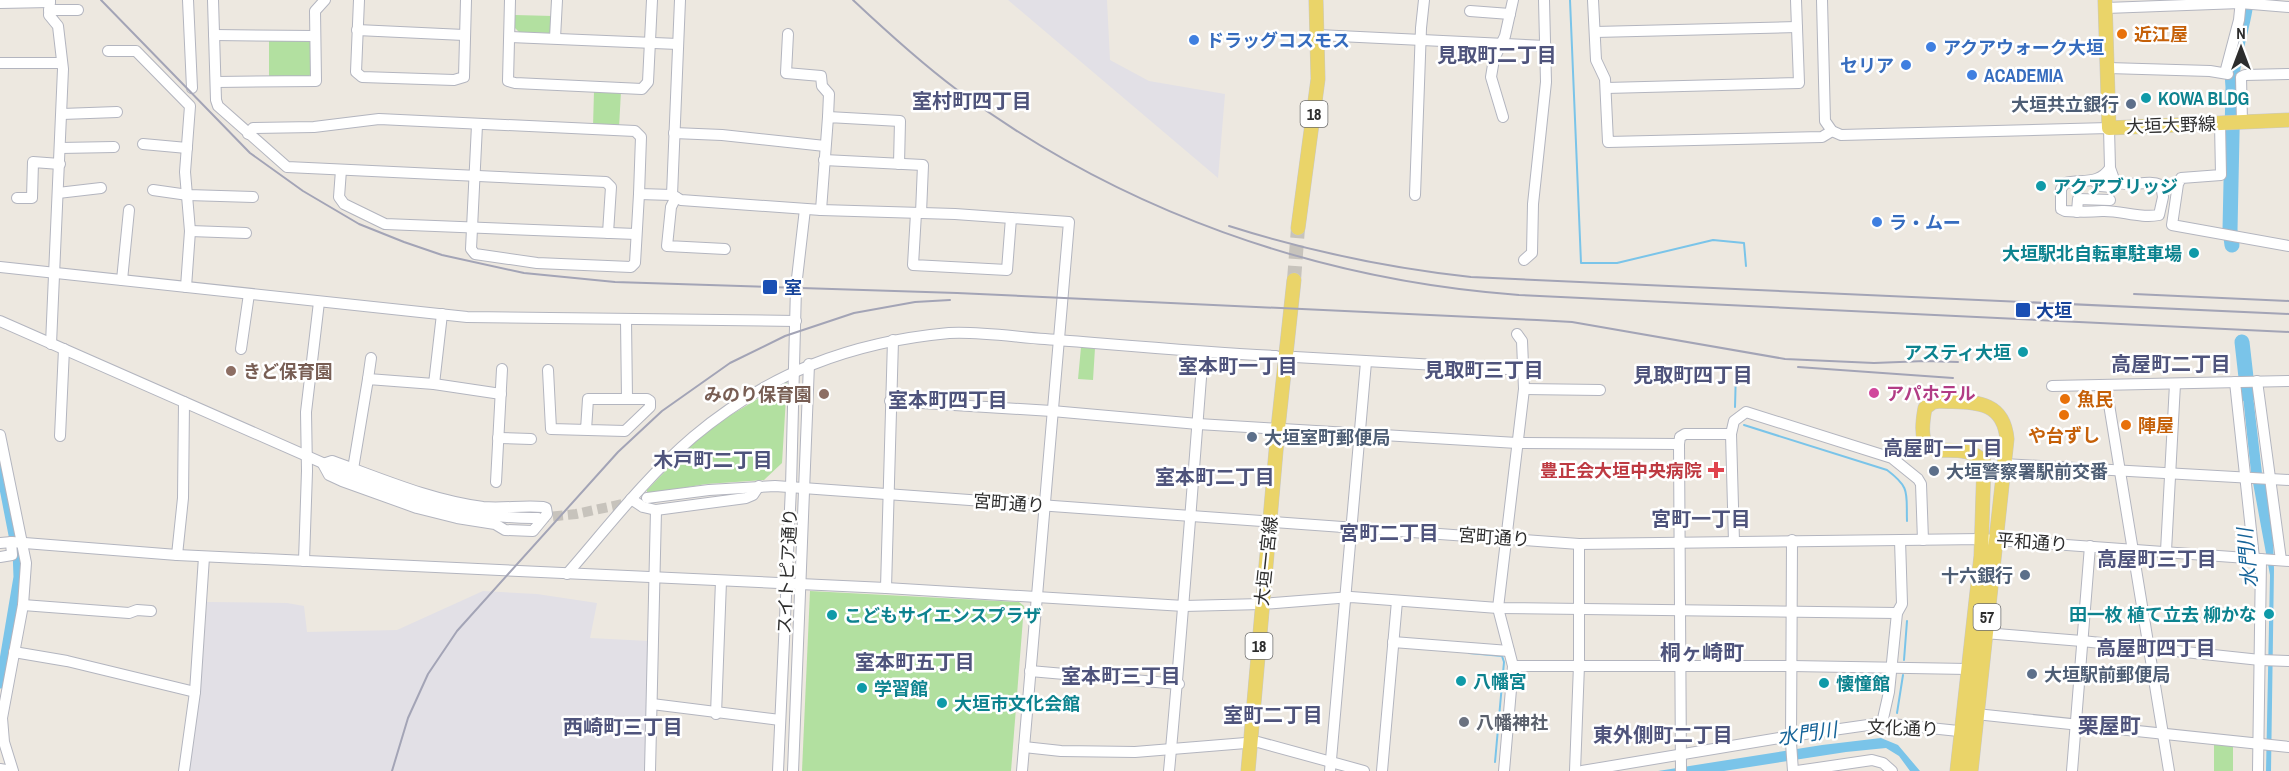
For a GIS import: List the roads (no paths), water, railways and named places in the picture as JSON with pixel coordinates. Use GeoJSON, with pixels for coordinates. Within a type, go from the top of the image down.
{"type":"FeatureCollection","features":[{"type":"Feature","properties":{"kind":"main road","name":"18"},"geometry":{"type":"LineString","coordinates":[[1298,228],[1318,79],[1316,0]]}},
{"type":"Feature","properties":{"kind":"main road","name":"大垣大野線"},"geometry":{"type":"LineString","coordinates":[[2106,4],[2109,128],[2289,120]]}},
{"type":"Feature","properties":{"kind":"main road","name":"大垣一宮線"},"geometry":{"type":"LineString","coordinates":[[1248,771],[1278,428],[1294,280]]}},
{"type":"Feature","properties":{"kind":"main road","name":"57"},"geometry":{"type":"LineString","coordinates":[[1957,771],[1968,732],[1976,714],[2007,439],[2002,419],[1979,399],[1940,401],[1928,405],[1924,414],[1922,440],[1929,448],[1970,451],[1984,462],[1982,539],[1968,669],[1968,732],[1971,771]]}},
{"type":"Feature","properties":{"kind":"street"},"geometry":{"type":"LineString","coordinates":[[188,0],[192,88]]}},
{"type":"Feature","properties":{"kind":"street"},"geometry":{"type":"LineString","coordinates":[[213,0],[218,106],[287,167],[606,182],[610,187],[608,233]]}},
{"type":"Feature","properties":{"kind":"street"},"geometry":{"type":"LineString","coordinates":[[216,82],[316,81],[315,11],[325,0]]}},
{"type":"Feature","properties":{"kind":"street"},"geometry":{"type":"LineString","coordinates":[[359,0],[356,72],[362,76],[454,80],[464,77],[466,0]]}},
{"type":"Feature","properties":{"kind":"street"},"geometry":{"type":"LineString","coordinates":[[510,0],[508,81],[642,89],[648,82],[652,0]]}},
{"type":"Feature","properties":{"kind":"street"},"geometry":{"type":"LineString","coordinates":[[555,38],[557,0]]}},
{"type":"Feature","properties":{"kind":"street"},"geometry":{"type":"LineString","coordinates":[[680,0],[674,134],[674,196],[667,246],[725,249]]}},
{"type":"Feature","properties":{"kind":"street"},"geometry":{"type":"LineString","coordinates":[[1415,195],[1424,0]]}},
{"type":"Feature","properties":{"kind":"street"},"geometry":{"type":"LineString","coordinates":[[1503,117],[1491,77],[1494,59],[1505,36],[1513,0]]}},
{"type":"Feature","properties":{"kind":"street"},"geometry":{"type":"LineString","coordinates":[[1524,260],[1532,253],[1533,204],[1546,82],[1544,0]]}},
{"type":"Feature","properties":{"kind":"street"},"geometry":{"type":"LineString","coordinates":[[1593,0],[1596,60],[1605,79],[1606,88],[1608,142],[1822,137],[1832,130]]}},
{"type":"Feature","properties":{"kind":"street"},"geometry":{"type":"LineString","coordinates":[[1606,88],[1799,82],[1796,0]]}},
{"type":"Feature","properties":{"kind":"street"},"geometry":{"type":"LineString","coordinates":[[1822,0],[1825,121],[1832,130],[1841,135],[2109,128],[2110,168],[2113,184],[2110,200],[2103,211]]}},
{"type":"Feature","properties":{"kind":"street"},"geometry":{"type":"LineString","coordinates":[[2108,68],[2226,73],[2243,2]]}},
{"type":"Feature","properties":{"kind":"street"},"geometry":{"type":"LineString","coordinates":[[2106,4],[2243,2],[2289,7]]}},
{"type":"Feature","properties":{"kind":"street"},"geometry":{"type":"LineString","coordinates":[[0,3],[50,4],[78,10]]}},
{"type":"Feature","properties":{"kind":"street"},"geometry":{"type":"LineString","coordinates":[[50,4],[49,15],[57,26],[62,63],[62,114],[51,344]]}},
{"type":"Feature","properties":{"kind":"street"},"geometry":{"type":"LineString","coordinates":[[1470,11],[1510,14]]}},
{"type":"Feature","properties":{"kind":"street"},"geometry":{"type":"LineString","coordinates":[[1595,32],[1797,27]]}},
{"type":"Feature","properties":{"kind":"street"},"geometry":{"type":"LineString","coordinates":[[357,30],[464,34]]}},
{"type":"Feature","properties":{"kind":"street"},"geometry":{"type":"LineString","coordinates":[[788,34],[786,73],[821,76],[822,86],[829,94],[821,210]]}},
{"type":"Feature","properties":{"kind":"street"},"geometry":{"type":"LineString","coordinates":[[1318,34],[1546,46]]}},
{"type":"Feature","properties":{"kind":"street"},"geometry":{"type":"LineString","coordinates":[[214,35],[314,36]]}},
{"type":"Feature","properties":{"kind":"street"},"geometry":{"type":"LineString","coordinates":[[510,37],[678,44]]}},
{"type":"Feature","properties":{"kind":"street"},"geometry":{"type":"LineString","coordinates":[[108,51],[136,51],[190,106],[185,172],[190,231],[186,287]]}},
{"type":"Feature","properties":{"kind":"street"},"geometry":{"type":"LineString","coordinates":[[0,63],[62,63]]}},
{"type":"Feature","properties":{"kind":"street"},"geometry":{"type":"LineString","coordinates":[[2240,122],[2241,76],[2289,74]]}},
{"type":"Feature","properties":{"kind":"street"},"geometry":{"type":"LineString","coordinates":[[62,114],[117,112]]}},
{"type":"Feature","properties":{"kind":"street"},"geometry":{"type":"LineString","coordinates":[[828,117],[900,121],[898,164]]}},
{"type":"Feature","properties":{"kind":"street"},"geometry":{"type":"LineString","coordinates":[[248,134],[253,128],[314,127],[379,119],[635,131],[640,137],[635,263],[631,267],[537,263],[475,254],[471,249],[477,124]]}},
{"type":"Feature","properties":{"kind":"street"},"geometry":{"type":"LineString","coordinates":[[2222,123],[2221,175],[2181,178],[2178,183],[2172,225],[2289,246]]}},
{"type":"Feature","properties":{"kind":"street"},"geometry":{"type":"LineString","coordinates":[[674,134],[722,135],[825,146]]}},
{"type":"Feature","properties":{"kind":"street"},"geometry":{"type":"LineString","coordinates":[[143,144],[187,148]]}},
{"type":"Feature","properties":{"kind":"street"},"geometry":{"type":"LineString","coordinates":[[60,148],[114,147]]}},
{"type":"Feature","properties":{"kind":"street"},"geometry":{"type":"LineString","coordinates":[[824,160],[923,165],[913,265],[1007,270],[1011,218]]}},
{"type":"Feature","properties":{"kind":"street"},"geometry":{"type":"LineString","coordinates":[[17,198],[32,198],[33,162],[60,164]]}},
{"type":"Feature","properties":{"kind":"street"},"geometry":{"type":"LineString","coordinates":[[2094,181],[2100,186],[2156,182],[2161,185],[2163,197],[2160,212],[2155,216],[2124,215],[2103,211],[2097,213],[2065,212],[2061,209],[2061,189],[2065,183],[2094,181],[2110,168]]}},
{"type":"Feature","properties":{"kind":"street"},"geometry":{"type":"LineString","coordinates":[[341,170],[339,197],[344,204],[385,224],[636,234]]}},
{"type":"Feature","properties":{"kind":"street"},"geometry":{"type":"LineString","coordinates":[[58,193],[101,188]]}},
{"type":"Feature","properties":{"kind":"street"},"geometry":{"type":"LineString","coordinates":[[153,190],[188,195],[253,198]]}},
{"type":"Feature","properties":{"kind":"street"},"geometry":{"type":"LineString","coordinates":[[639,194],[674,196],[681,200],[805,209],[1069,222],[1022,771]]}},
{"type":"Feature","properties":{"kind":"street"},"geometry":{"type":"LineString","coordinates":[[2163,197],[2176,198]]}},
{"type":"Feature","properties":{"kind":"street"},"geometry":{"type":"LineString","coordinates":[[2077,212],[2078,199],[2110,200]]}},
{"type":"Feature","properties":{"kind":"street","name":"スイトピア通り"},"geometry":{"type":"LineString","coordinates":[[778,771],[791,487],[796,287],[805,209]]}},
{"type":"Feature","properties":{"kind":"street"},"geometry":{"type":"LineString","coordinates":[[122,280],[129,210]]}},
{"type":"Feature","properties":{"kind":"street"},"geometry":{"type":"LineString","coordinates":[[190,231],[246,233]]}},
{"type":"Feature","properties":{"kind":"street"},"geometry":{"type":"LineString","coordinates":[[0,267],[467,316],[796,321]]}},
{"type":"Feature","properties":{"kind":"street"},"geometry":{"type":"LineString","coordinates":[[241,350],[249,294]]}},
{"type":"Feature","properties":{"kind":"street"},"geometry":{"type":"LineString","coordinates":[[304,561],[306,412],[319,302]]}},
{"type":"Feature","properties":{"kind":"street"},"geometry":{"type":"LineString","coordinates":[[434,384],[442,314]]}},
{"type":"Feature","properties":{"kind":"street"},"geometry":{"type":"LineString","coordinates":[[626,320],[627,399]]}},
{"type":"Feature","properties":{"kind":"street"},"geometry":{"type":"LineString","coordinates":[[0,321],[384,490],[447,508],[492,517],[538,519]]}},
{"type":"Feature","properties":{"kind":"street"},"geometry":{"type":"LineString","coordinates":[[567,574],[632,499],[700,432],[751,394],[809,364],[862,347],[893,340],[952,333],[1276,356]]}},
{"type":"Feature","properties":{"kind":"street"},"geometry":{"type":"LineString","coordinates":[[1504,771],[1513,666],[1498,608],[1524,389],[1525,369],[1522,341],[1517,334]]}},
{"type":"Feature","properties":{"kind":"street"},"geometry":{"type":"LineString","coordinates":[[886,588],[893,340]]}},
{"type":"Feature","properties":{"kind":"street"},"geometry":{"type":"LineString","coordinates":[[60,436],[64,349]]}},
{"type":"Feature","properties":{"kind":"street"},"geometry":{"type":"LineString","coordinates":[[1169,771],[1179,684],[1189,515],[1203,352]]}},
{"type":"Feature","properties":{"kind":"street"},"geometry":{"type":"LineString","coordinates":[[1295,357],[1525,369]]}},
{"type":"Feature","properties":{"kind":"street"},"geometry":{"type":"LineString","coordinates":[[353,469],[371,358]]}},
{"type":"Feature","properties":{"kind":"street"},"geometry":{"type":"LineString","coordinates":[[1330,766],[1366,362]]}},
{"type":"Feature","properties":{"kind":"street"},"geometry":{"type":"LineString","coordinates":[[793,771],[809,364]]}},
{"type":"Feature","properties":{"kind":"street"},"geometry":{"type":"LineString","coordinates":[[496,482],[502,369]]}},
{"type":"Feature","properties":{"kind":"street"},"geometry":{"type":"LineString","coordinates":[[548,370],[551,429],[586,430],[625,431],[650,407],[650,401],[647,399],[588,399],[586,430]]}},
{"type":"Feature","properties":{"kind":"street"},"geometry":{"type":"LineString","coordinates":[[368,379],[434,384],[501,394]]}},
{"type":"Feature","properties":{"kind":"street"},"geometry":{"type":"LineString","coordinates":[[2052,386],[2289,381]]}},
{"type":"Feature","properties":{"kind":"street"},"geometry":{"type":"LineString","coordinates":[[2237,382],[2260,558],[2268,660],[2266,744],[2258,771]]}},
{"type":"Feature","properties":{"kind":"street"},"geometry":{"type":"LineString","coordinates":[[2255,382],[2282,560]]}},
{"type":"Feature","properties":{"kind":"street"},"geometry":{"type":"LineString","coordinates":[[2166,551],[2175,384]]}},
{"type":"Feature","properties":{"kind":"street"},"geometry":{"type":"LineString","coordinates":[[2106,386],[2169,771]]}},
{"type":"Feature","properties":{"kind":"street"},"geometry":{"type":"LineString","coordinates":[[1524,389],[1600,390]]}},
{"type":"Feature","properties":{"kind":"street"},"geometry":{"type":"LineString","coordinates":[[890,401],[1052,411],[1198,424],[1517,443],[1679,444]]}},
{"type":"Feature","properties":{"kind":"street"},"geometry":{"type":"LineString","coordinates":[[177,555],[183,498],[184,402]]}},
{"type":"Feature","properties":{"kind":"street"},"geometry":{"type":"LineString","coordinates":[[1734,542],[1731,434],[1734,421],[1746,412],[1892,458],[1922,484],[1923,540]]}},
{"type":"Feature","properties":{"kind":"street"},"geometry":{"type":"LineString","coordinates":[[1681,763],[1678,542],[1680,437],[1685,434],[1731,434]]}},
{"type":"Feature","properties":{"kind":"street"},"geometry":{"type":"LineString","coordinates":[[0,435],[23,544],[26,582],[2,729],[8,770]]}},
{"type":"Feature","properties":{"kind":"street"},"geometry":{"type":"LineString","coordinates":[[498,438],[531,439]]}},
{"type":"Feature","properties":{"kind":"street"},"geometry":{"type":"LineString","coordinates":[[332,461],[411,491],[445,500],[496,508],[543,507],[546,508],[547,514],[533,531],[505,530],[495,524],[417,508],[342,482],[329,475],[323,464],[332,461]]}},
{"type":"Feature","properties":{"kind":"street"},"geometry":{"type":"LineString","coordinates":[[2004,464],[2289,480]]}},
{"type":"Feature","properties":{"kind":"street"},"geometry":{"type":"LineString","coordinates":[[632,499],[643,507],[656,510],[746,498],[753,495],[759,486]]}},
{"type":"Feature","properties":{"kind":"street","name":"宮町通り"},"geometry":{"type":"LineString","coordinates":[[647,498],[759,486],[791,487],[1579,544],[1982,539]]}},
{"type":"Feature","properties":{"kind":"street"},"geometry":{"type":"LineString","coordinates":[[650,771],[656,510]]}},
{"type":"Feature","properties":{"kind":"street","name":"平和通り"},"geometry":{"type":"LineString","coordinates":[[1982,539],[2282,560]]}},
{"type":"Feature","properties":{"kind":"street"},"geometry":{"type":"LineString","coordinates":[[1792,540],[1791,741],[1794,768],[1872,760],[1883,763],[1892,771]]}},
{"type":"Feature","properties":{"kind":"street"},"geometry":{"type":"LineString","coordinates":[[1882,723],[1889,692],[1896,613],[1902,604],[1900,540]]}},
{"type":"Feature","properties":{"kind":"street"},"geometry":{"type":"LineString","coordinates":[[5,543],[204,557],[886,588],[1184,606],[1262,604],[1344,598],[1498,608],[1896,613]]}},
{"type":"Feature","properties":{"kind":"street"},"geometry":{"type":"LineString","coordinates":[[0,557],[12,555],[5,543]]}},
{"type":"Feature","properties":{"kind":"street"},"geometry":{"type":"LineString","coordinates":[[1575,771],[1579,665],[1579,544]]}},
{"type":"Feature","properties":{"kind":"street"},"geometry":{"type":"LineString","coordinates":[[2072,771],[2090,546]]}},
{"type":"Feature","properties":{"kind":"street"},"geometry":{"type":"LineString","coordinates":[[184,771],[195,692],[204,557]]}},
{"type":"Feature","properties":{"kind":"street"},"geometry":{"type":"LineString","coordinates":[[716,714],[721,581]]}},
{"type":"Feature","properties":{"kind":"street"},"geometry":{"type":"LineString","coordinates":[[1382,771],[1396,600]]}},
{"type":"Feature","properties":{"kind":"street"},"geometry":{"type":"LineString","coordinates":[[23,605],[129,613],[137,610],[151,612]]}},
{"type":"Feature","properties":{"kind":"street"},"geometry":{"type":"LineString","coordinates":[[1984,633],[2289,661]]}},
{"type":"Feature","properties":{"kind":"street"},"geometry":{"type":"LineString","coordinates":[[1393,642],[1509,651]]}},
{"type":"Feature","properties":{"kind":"street"},"geometry":{"type":"LineString","coordinates":[[14,652],[100,668],[195,692]]}},
{"type":"Feature","properties":{"kind":"street"},"geometry":{"type":"LineString","coordinates":[[1513,666],[1792,666],[1968,669]]}},
{"type":"Feature","properties":{"kind":"street"},"geometry":{"type":"LineString","coordinates":[[1030,671],[1179,684]]}},
{"type":"Feature","properties":{"kind":"street"},"geometry":{"type":"LineString","coordinates":[[652,705],[780,720]]}},
{"type":"Feature","properties":{"kind":"street"},"geometry":{"type":"LineString","coordinates":[[1976,714],[2289,747]]}},
{"type":"Feature","properties":{"kind":"street","name":"文化通り"},"geometry":{"type":"LineString","coordinates":[[1582,771],[1681,763],[1882,723],[1968,732]]}},
{"type":"Feature","properties":{"kind":"street"},"geometry":{"type":"LineString","coordinates":[[1024,747],[1061,751],[1135,753],[1258,742],[1330,766],[1364,771]]}},
{"type":"Feature","properties":{"kind":"water"},"geometry":{"type":"Polygon","coordinates":[[[2242,387],[2252,387],[2262,473],[2272,520],[2274,569],[2271,771],[2266,771],[2270,575],[2251,472],[2242,387]]]}},
{"type":"Feature","properties":{"kind":"water","name":"水門川"},"geometry":{"type":"Polygon","coordinates":[[[1881,738],[1898,745],[1920,771],[1910,771],[1899,756],[1886,748],[1724,771],[1658,771],[1822,745],[1881,738]]]}},
{"type":"Feature","properties":{"kind":"waterway"},"geometry":{"type":"LineString","coordinates":[[1570,0],[1581,263],[1617,263],[1713,240],[1744,243],[1746,266]]}},
{"type":"Feature","properties":{"kind":"waterway","name":"水門川"},"geometry":{"type":"LineString","coordinates":[[2232,245],[2230,230],[2232,77],[2245,9]]}},
{"type":"Feature","properties":{"kind":"waterway","name":"水門川"},"geometry":{"type":"LineString","coordinates":[[2242,342],[2248,395]]}},
{"type":"Feature","properties":{"kind":"waterway"},"geometry":{"type":"LineString","coordinates":[[1735,407],[1736,370]]}},
{"type":"Feature","properties":{"kind":"waterway"},"geometry":{"type":"LineString","coordinates":[[1744,425],[1887,470],[1895,476],[1906,492],[1907,521]]}},
{"type":"Feature","properties":{"kind":"waterway"},"geometry":{"type":"LineString","coordinates":[[0,468],[13,535]]}},
{"type":"Feature","properties":{"kind":"waterway"},"geometry":{"type":"LineString","coordinates":[[0,684],[18,577],[17,550]]}},
{"type":"Feature","properties":{"kind":"waterway"},"geometry":{"type":"LineString","coordinates":[[1904,660],[1907,621]]}},
{"type":"Feature","properties":{"kind":"waterway"},"geometry":{"type":"LineString","coordinates":[[1469,653],[1502,656],[1504,662],[1495,762]]}},
{"type":"Feature","properties":{"kind":"waterway"},"geometry":{"type":"LineString","coordinates":[[1897,713],[1903,675]]}},
{"type":"Feature","properties":{"kind":"tunnel"},"geometry":{"type":"LineString","coordinates":[[1294,280],[1298,228]]}},
{"type":"Feature","properties":{"kind":"tunnel"},"geometry":{"type":"LineString","coordinates":[[538,518],[576,514],[632,502]]}},
{"type":"Feature","properties":{"kind":"railway"},"geometry":{"type":"LineString","coordinates":[[101,0],[250,153],[303,191],[359,224],[404,242],[442,255],[524,273],[615,282],[957,293],[1572,322],[1785,359],[1874,363],[1958,362]]}},
{"type":"Feature","properties":{"kind":"railway"},"geometry":{"type":"LineString","coordinates":[[853,0],[903,46],[956,89],[1019,132],[1085,171],[1153,204],[1223,232],[1295,255],[1368,274],[1443,287],[1519,295],[2289,332]]}},
{"type":"Feature","properties":{"kind":"railway"},"geometry":{"type":"LineString","coordinates":[[1229,226],[1349,258],[1471,277],[2289,314]]}},
{"type":"Feature","properties":{"kind":"railway"},"geometry":{"type":"LineString","coordinates":[[2134,294],[2289,301]]}},
{"type":"Feature","properties":{"kind":"railway"},"geometry":{"type":"LineString","coordinates":[[392,771],[408,718],[428,674],[457,631],[618,452],[662,411],[730,363],[785,336],[854,313],[915,302],[950,300]]}},
{"type":"Feature","properties":{"kind":"railway"},"geometry":{"type":"LineString","coordinates":[[1798,367],[1953,378]]}},
{"type":"Feature","properties":{"kind":"place","name":"近江屋"},"geometry":{"type":"Point","coordinates":[2122,34]}},
{"type":"Feature","properties":{"kind":"place","name":"ドラッグコスモス"},"geometry":{"type":"Point","coordinates":[1194,40]}},
{"type":"Feature","properties":{"kind":"place","name":"アクアウォーク大垣"},"geometry":{"type":"Point","coordinates":[1931,47]}},
{"type":"Feature","properties":{"kind":"place","name":"セリア"},"geometry":{"type":"Point","coordinates":[1906,65]}},
{"type":"Feature","properties":{"kind":"place","name":"ACADEMIA"},"geometry":{"type":"Point","coordinates":[1972,75]}},
{"type":"Feature","properties":{"kind":"place","name":"KOWA BLDG"},"geometry":{"type":"Point","coordinates":[2146,98]}},
{"type":"Feature","properties":{"kind":"place","name":"大垣共立銀行"},"geometry":{"type":"Point","coordinates":[2131,104]}},
{"type":"Feature","properties":{"kind":"place","name":"アクアブリッジ"},"geometry":{"type":"Point","coordinates":[2041,186]}},
{"type":"Feature","properties":{"kind":"place","name":"ラ・ムー"},"geometry":{"type":"Point","coordinates":[1877,222]}},
{"type":"Feature","properties":{"kind":"place","name":"大垣駅北自転車駐車場"},"geometry":{"type":"Point","coordinates":[2194,253]}},
{"type":"Feature","properties":{"kind":"place","name":"室"},"geometry":{"type":"Point","coordinates":[770,287]}},
{"type":"Feature","properties":{"kind":"place","name":"大垣"},"geometry":{"type":"Point","coordinates":[2023,310]}},
{"type":"Feature","properties":{"kind":"place","name":"アスティ大垣"},"geometry":{"type":"Point","coordinates":[2023,352]}},
{"type":"Feature","properties":{"kind":"place","name":"きど保育園"},"geometry":{"type":"Point","coordinates":[231,371]}},
{"type":"Feature","properties":{"kind":"place","name":"アパホテル"},"geometry":{"type":"Point","coordinates":[1874,393]}},
{"type":"Feature","properties":{"kind":"place","name":"みのり保育園"},"geometry":{"type":"Point","coordinates":[824,394]}},
{"type":"Feature","properties":{"kind":"place","name":"魚民"},"geometry":{"type":"Point","coordinates":[2065,399]}},
{"type":"Feature","properties":{"kind":"place","name":"や台ずし"},"geometry":{"type":"Point","coordinates":[2064,415]}},
{"type":"Feature","properties":{"kind":"place","name":"陣屋"},"geometry":{"type":"Point","coordinates":[2126,425]}},
{"type":"Feature","properties":{"kind":"place","name":"大垣室町郵便局"},"geometry":{"type":"Point","coordinates":[1252,437]}},
{"type":"Feature","properties":{"kind":"place","name":"豊正会大垣中央病院"},"geometry":{"type":"Point","coordinates":[1716,470]}},
{"type":"Feature","properties":{"kind":"place","name":"大垣警察署駅前交番"},"geometry":{"type":"Point","coordinates":[1934,471]}},
{"type":"Feature","properties":{"kind":"place","name":"十六銀行"},"geometry":{"type":"Point","coordinates":[2025,575]}},
{"type":"Feature","properties":{"kind":"place","name":"田一枚 植て立去 柳かな"},"geometry":{"type":"Point","coordinates":[2269,614]}},
{"type":"Feature","properties":{"kind":"place","name":"こどもサイエンスプラザ"},"geometry":{"type":"Point","coordinates":[832,615]}},
{"type":"Feature","properties":{"kind":"place","name":"大垣駅前郵便局"},"geometry":{"type":"Point","coordinates":[2032,674]}},
{"type":"Feature","properties":{"kind":"place","name":"八幡宮"},"geometry":{"type":"Point","coordinates":[1461,681]}},
{"type":"Feature","properties":{"kind":"place","name":"懐憧館"},"geometry":{"type":"Point","coordinates":[1824,683]}},
{"type":"Feature","properties":{"kind":"place","name":"学習館"},"geometry":{"type":"Point","coordinates":[862,688]}},
{"type":"Feature","properties":{"kind":"place","name":"大垣市文化会館"},"geometry":{"type":"Point","coordinates":[942,703]}},
{"type":"Feature","properties":{"kind":"place","name":"八幡神社"},"geometry":{"type":"Point","coordinates":[1464,722]}},
{"type":"Feature","properties":{"kind":"district","name":"見取町二丁目"},"geometry":{"type":"Point","coordinates":[1497,54]}},
{"type":"Feature","properties":{"kind":"district","name":"室村町四丁目"},"geometry":{"type":"Point","coordinates":[972,100]}},
{"type":"Feature","properties":{"kind":"district","name":"高屋町二丁目"},"geometry":{"type":"Point","coordinates":[2171,363]}},
{"type":"Feature","properties":{"kind":"district","name":"室本町一丁目"},"geometry":{"type":"Point","coordinates":[1238,365]}},
{"type":"Feature","properties":{"kind":"district","name":"見取町三丁目"},"geometry":{"type":"Point","coordinates":[1484,369]}},
{"type":"Feature","properties":{"kind":"district","name":"見取町四丁目"},"geometry":{"type":"Point","coordinates":[1693,374]}},
{"type":"Feature","properties":{"kind":"district","name":"室本町四丁目"},"geometry":{"type":"Point","coordinates":[948,399]}},
{"type":"Feature","properties":{"kind":"district","name":"高屋町一丁目"},"geometry":{"type":"Point","coordinates":[1943,447]}},
{"type":"Feature","properties":{"kind":"district","name":"木戸町二丁目"},"geometry":{"type":"Point","coordinates":[713,459]}},
{"type":"Feature","properties":{"kind":"district","name":"室本町二丁目"},"geometry":{"type":"Point","coordinates":[1215,476]}},
{"type":"Feature","properties":{"kind":"district","name":"宮町一丁目"},"geometry":{"type":"Point","coordinates":[1701,518]}},
{"type":"Feature","properties":{"kind":"district","name":"宮町二丁目"},"geometry":{"type":"Point","coordinates":[1389,532]}},
{"type":"Feature","properties":{"kind":"district","name":"高屋町三丁目"},"geometry":{"type":"Point","coordinates":[2157,558]}},
{"type":"Feature","properties":{"kind":"district","name":"高屋町四丁目"},"geometry":{"type":"Point","coordinates":[2156,647]}},
{"type":"Feature","properties":{"kind":"district","name":"桐ヶ崎町"},"geometry":{"type":"Point","coordinates":[1702,652]}},
{"type":"Feature","properties":{"kind":"district","name":"室本町五丁目"},"geometry":{"type":"Point","coordinates":[915,661]}},
{"type":"Feature","properties":{"kind":"district","name":"室本町三丁目"},"geometry":{"type":"Point","coordinates":[1121,675]}},
{"type":"Feature","properties":{"kind":"district","name":"室町二丁目"},"geometry":{"type":"Point","coordinates":[1273,714]}},
{"type":"Feature","properties":{"kind":"district","name":"栗屋町"},"geometry":{"type":"Point","coordinates":[2109,725]}},
{"type":"Feature","properties":{"kind":"district","name":"西崎町三丁目"},"geometry":{"type":"Point","coordinates":[623,726]}},
{"type":"Feature","properties":{"kind":"district","name":"東外側町二丁目"},"geometry":{"type":"Point","coordinates":[1663,734]}}]}
